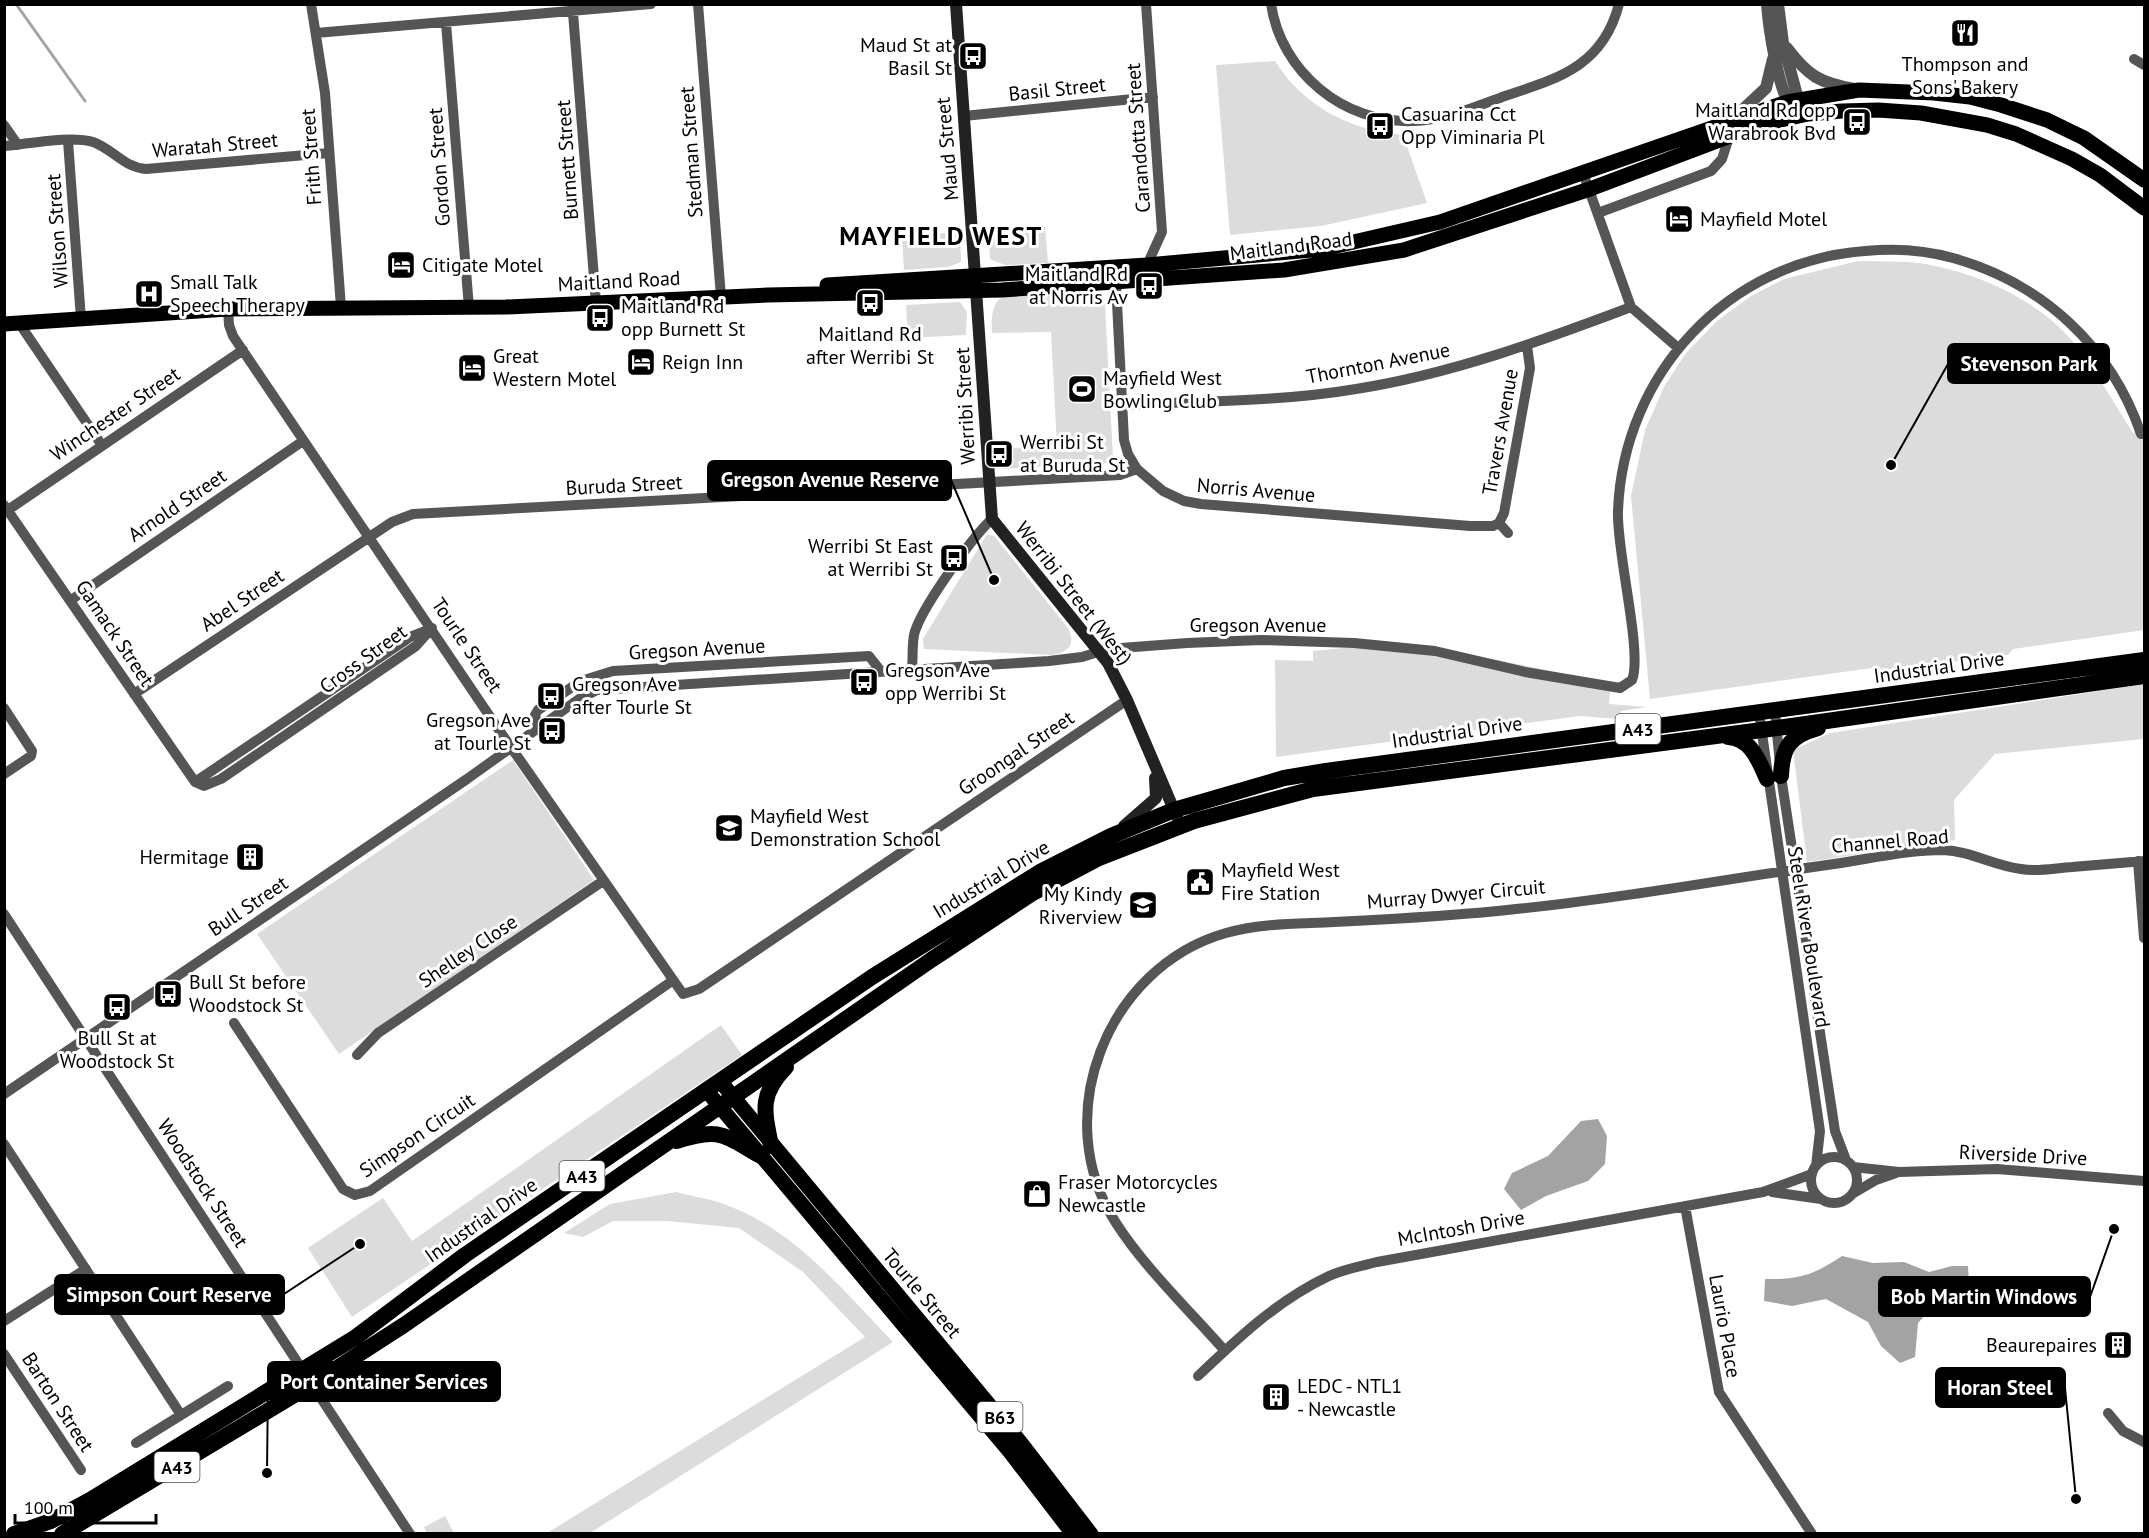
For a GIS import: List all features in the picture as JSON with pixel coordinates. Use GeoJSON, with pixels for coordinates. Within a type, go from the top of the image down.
{"type":"FeatureCollection","features":[{"type":"Feature","properties":{"kind":"highway","name":"Industrial Drive"},"geometry":{"type":"LineString","coordinates":[[62,1533],[307,1378],[356,1337],[465,1255],[872,977],[1003,894],[1064,859],[1111,836],[1177,818],[1313,789],[1711,736],[1768,721],[2145,660]]}},
{"type":"Feature","properties":{"kind":"highway","name":"Industrial Drive"},"geometry":{"type":"LineString","coordinates":[[14,1533],[51,1521],[404,1325],[810,1042],[1031,894],[1177,818],[1284,778],[1326,771],[1768,721],[1874,713],[2145,676]]}},
{"type":"Feature","properties":{"kind":"highway"},"geometry":{"type":"LineString","coordinates":[[1774,778],[1783,753],[1794,739],[1814,729],[1874,713]]}},
{"type":"Feature","properties":{"kind":"highway"},"geometry":{"type":"LineString","coordinates":[[1711,736],[1734,737],[1746,743],[1774,778]]}},
{"type":"Feature","properties":{"kind":"highway"},"geometry":{"type":"LineString","coordinates":[[765,1151],[766,1096],[777,1077],[810,1042]]}},
{"type":"Feature","properties":{"kind":"highway","name":"B63"},"geometry":{"type":"LineString","coordinates":[[659,1147],[712,1132],[765,1151]]}},
{"type":"Feature","properties":{"kind":"main road","name":"Maud Street"},"geometry":{"type":"LineString","coordinates":[[956,4],[977,284]]}},
{"type":"Feature","properties":{"kind":"main road","name":"Maitland Road"},"geometry":{"type":"LineString","coordinates":[[12,323],[228,309],[468,308],[596,303],[768,295],[831,285],[1116,283],[1284,270],[1363,259],[1447,238],[1590,189],[1793,101],[1859,90],[1894,90],[1970,97],[2022,111],[2084,138],[2145,180]]}},
{"type":"Feature","properties":{"kind":"main road","name":"Maitland Road"},"geometry":{"type":"LineString","coordinates":[[977,284],[1323,249],[1440,222],[1583,173],[1729,128],[1796,116],[1878,110],[1921,112],[1987,125],[2016,134],[2072,159],[2100,175],[2145,208]]}},
{"type":"Feature","properties":{"kind":"main road","name":"Werribi Street"},"geometry":{"type":"LineString","coordinates":[[977,284],[988,484],[993,519]]}},
{"type":"Feature","properties":{"kind":"main road","name":"Werribi Street (West)"},"geometry":{"type":"LineString","coordinates":[[993,519],[1108,663],[1127,700],[1177,818]]}},
{"type":"Feature","properties":{"kind":"main road"},"geometry":{"type":"LineString","coordinates":[[1111,836],[1156,798],[1158,790],[1149,755]]}},
{"type":"Feature","properties":{"kind":"main road","name":"Tourle Street"},"geometry":{"type":"LineString","coordinates":[[713,1086],[1003,1443],[1073,1533]]}},
{"type":"Feature","properties":{"kind":"main road","name":"Tourle Street"},"geometry":{"type":"LineString","coordinates":[[765,1151],[1021,1443],[1091,1533]]}},
{"type":"Feature","properties":{"kind":"street","name":"Frith Street"},"geometry":{"type":"LineString","coordinates":[[311,4],[329,153],[341,307]]}},
{"type":"Feature","properties":{"kind":"street"},"geometry":{"type":"LineString","coordinates":[[316,33],[573,13],[651,4]]}},
{"type":"Feature","properties":{"kind":"street","name":"Stedman Street"},"geometry":{"type":"LineString","coordinates":[[698,4],[721,297]]}},
{"type":"Feature","properties":{"kind":"street","name":"Carandotta Street"},"geometry":{"type":"LineString","coordinates":[[1146,4],[1162,232],[1147,265]]}},
{"type":"Feature","properties":{"kind":"street"},"geometry":{"type":"LineString","coordinates":[[1271,4],[1274,22],[1293,61],[1318,88],[1340,105],[1361,113],[1412,122],[1446,117],[1545,83],[1577,68],[1593,55],[1609,34],[1619,4]]}},
{"type":"Feature","properties":{"kind":"street"},"geometry":{"type":"LineString","coordinates":[[1767,4],[1796,116]]}},
{"type":"Feature","properties":{"kind":"street"},"geometry":{"type":"LineString","coordinates":[[1598,213],[1711,171],[1722,159],[1729,128],[1766,88],[1779,46],[1778,4]]}},
{"type":"Feature","properties":{"kind":"street","name":"Burnett Street"},"geometry":{"type":"LineString","coordinates":[[573,13],[596,303]]}},
{"type":"Feature","properties":{"kind":"street","name":"Gordon Street"},"geometry":{"type":"LineString","coordinates":[[446,23],[468,308]]}},
{"type":"Feature","properties":{"kind":"street"},"geometry":{"type":"LineString","coordinates":[[1779,46],[1809,75],[1826,82],[1859,90]]}},
{"type":"Feature","properties":{"kind":"street"},"geometry":{"type":"LineString","coordinates":[[2134,59],[2145,65]]}},
{"type":"Feature","properties":{"kind":"street","name":"Basil Street"},"geometry":{"type":"LineString","coordinates":[[964,116],[1154,97]]}},
{"type":"Feature","properties":{"kind":"street"},"geometry":{"type":"LineString","coordinates":[[4,125],[18,145]]}},
{"type":"Feature","properties":{"kind":"street","name":"Waratah Street"},"geometry":{"type":"LineString","coordinates":[[4,146],[68,141],[93,142],[131,167],[146,169],[329,153]]}},
{"type":"Feature","properties":{"kind":"street","name":"Wilson Street"},"geometry":{"type":"LineString","coordinates":[[68,141],[81,319]]}},
{"type":"Feature","properties":{"kind":"street"},"geometry":{"type":"LineString","coordinates":[[1583,173],[1631,307],[1677,348],[1704,319],[1735,295],[1762,279],[1811,259],[1883,249],[1934,254],[1998,273],[2026,288],[2072,323],[2109,367],[2141,419],[2141,434]]}},
{"type":"Feature","properties":{"kind":"street","name":"Norris Avenue"},"geometry":{"type":"LineString","coordinates":[[1116,283],[1124,440],[1128,454],[1137,469],[1163,491],[1184,501],[1201,504],[1470,526],[1493,526],[1499,523]]}},
{"type":"Feature","properties":{"kind":"street","name":"Thornton Avenue"},"geometry":{"type":"LineString","coordinates":[[1123,405],[1298,396],[1354,390],[1442,371],[1527,346],[1631,307]]}},
{"type":"Feature","properties":{"kind":"street","name":"Tourle Street"},"geometry":{"type":"LineString","coordinates":[[228,309],[230,331],[303,441],[679,992],[687,995]]}},
{"type":"Feature","properties":{"kind":"street"},"geometry":{"type":"LineString","coordinates":[[12,323],[101,444]]}},
{"type":"Feature","properties":{"kind":"street","name":"Travers Avenue"},"geometry":{"type":"LineString","coordinates":[[1499,523],[1504,513],[1530,368],[1527,346]]}},
{"type":"Feature","properties":{"kind":"street","name":"Gregson Avenue"},"geometry":{"type":"LineString","coordinates":[[511,746],[579,699],[609,687],[1049,661],[1082,657],[1098,651],[1123,647],[1261,640],[1354,643],[1435,651],[1525,672],[1613,689],[1620,688],[1632,680],[1635,662],[1620,549],[1618,512],[1621,475],[1639,414],[1656,379],[1677,348]]}},
{"type":"Feature","properties":{"kind":"street","name":"Winchester Street"},"geometry":{"type":"LineString","coordinates":[[6,507],[243,350]]}},
{"type":"Feature","properties":{"kind":"street","name":"Arnold Street"},"geometry":{"type":"LineString","coordinates":[[71,600],[303,441]]}},
{"type":"Feature","properties":{"kind":"street","name":"Buruda Street"},"geometry":{"type":"LineString","coordinates":[[369,537],[392,522],[413,514],[1120,476],[1137,469]]}},
{"type":"Feature","properties":{"kind":"street","name":"Gamack Street"},"geometry":{"type":"LineString","coordinates":[[6,507],[195,782]]}},
{"type":"Feature","properties":{"kind":"street"},"geometry":{"type":"LineString","coordinates":[[912,668],[914,634],[924,614],[977,534],[993,519]]}},
{"type":"Feature","properties":{"kind":"street"},"geometry":{"type":"LineString","coordinates":[[1499,523],[1508,533]]}},
{"type":"Feature","properties":{"kind":"street","name":"Abel Street"},"geometry":{"type":"LineString","coordinates":[[134,694],[369,537]]}},
{"type":"Feature","properties":{"kind":"street","name":"Cross Street"},"geometry":{"type":"LineString","coordinates":[[195,782],[410,637],[432,628]]}},
{"type":"Feature","properties":{"kind":"street","name":"Gregson Avenue"},"geometry":{"type":"LineString","coordinates":[[538,728],[535,715],[538,710],[581,681],[613,671],[869,656],[880,670]]}},
{"type":"Feature","properties":{"kind":"street","name":"Groongal Street"},"geometry":{"type":"LineString","coordinates":[[687,995],[1127,700]]}},
{"type":"Feature","properties":{"kind":"street"},"geometry":{"type":"LineString","coordinates":[[4,708],[32,752],[31,756],[4,774]]}},
{"type":"Feature","properties":{"kind":"street","name":"Steel River Boulevard"},"geometry":{"type":"LineString","coordinates":[[1768,721],[1781,871],[1820,1131],[1814,1170]]}},
{"type":"Feature","properties":{"kind":"street","name":"Steel River Boulevard"},"geometry":{"type":"LineString","coordinates":[[1768,721],[1774,778],[1794,869],[1834,1131],[1850,1163]]}},
{"type":"Feature","properties":{"kind":"street","name":"Bull Street"},"geometry":{"type":"LineString","coordinates":[[4,1094],[467,779],[511,746]]}},
{"type":"Feature","properties":{"kind":"street","name":"Channel Road"},"geometry":{"type":"LineString","coordinates":[[1781,871],[1942,850],[1972,854],[2020,869],[2141,861]]}},
{"type":"Feature","properties":{"kind":"street"},"geometry":{"type":"LineString","coordinates":[[2141,861],[2145,938]]}},
{"type":"Feature","properties":{"kind":"street","name":"Murray Dwyer Circuit"},"geometry":{"type":"LineString","coordinates":[[1225,1350],[1115,1222],[1093,1170],[1087,1131],[1090,1082],[1101,1046],[1114,1021],[1146,979],[1168,961],[1197,944],[1224,934],[1255,927],[1521,909],[1781,871]]}},
{"type":"Feature","properties":{"kind":"street","name":"Shelley Close"},"geometry":{"type":"LineString","coordinates":[[357,1055],[378,1033],[603,881]]}},
{"type":"Feature","properties":{"kind":"street","name":"Woodstock Street"},"geometry":{"type":"LineString","coordinates":[[4,914],[87,1036],[307,1378],[410,1533]]}},
{"type":"Feature","properties":{"kind":"street","name":"Simpson Circuit"},"geometry":{"type":"LineString","coordinates":[[234,1023],[343,1190],[355,1195],[370,1191],[672,981]]}},
{"type":"Feature","properties":{"kind":"street"},"geometry":{"type":"LineString","coordinates":[[4,1144],[181,1415]]}},
{"type":"Feature","properties":{"kind":"street"},"geometry":{"type":"LineString","coordinates":[[1830,1157],[1850,1163],[1857,1176],[1852,1194],[1838,1202],[1821,1198],[1812,1183],[1814,1170],[1830,1157]]}},
{"type":"Feature","properties":{"kind":"street","name":"Riverside Drive"},"geometry":{"type":"LineString","coordinates":[[1850,1163],[1899,1172],[1997,1169],[2145,1181]]}},
{"type":"Feature","properties":{"kind":"street","name":"McIntosh Drive"},"geometry":{"type":"LineString","coordinates":[[1763,1192],[1814,1170]]}},
{"type":"Feature","properties":{"kind":"street","name":"Riverside Drive"},"geometry":{"type":"LineString","coordinates":[[1852,1194],[1876,1180],[1899,1172]]}},
{"type":"Feature","properties":{"kind":"street","name":"McIntosh Drive"},"geometry":{"type":"LineString","coordinates":[[1198,1376],[1256,1322],[1291,1296],[1331,1275],[1377,1262],[1763,1192],[1781,1192],[1821,1198]]}},
{"type":"Feature","properties":{"kind":"street","name":"Laurio Place"},"geometry":{"type":"LineString","coordinates":[[1685,1206],[1719,1392],[1812,1533]]}},
{"type":"Feature","properties":{"kind":"street"},"geometry":{"type":"LineString","coordinates":[[4,1321],[86,1269]]}},
{"type":"Feature","properties":{"kind":"street","name":"Barton Street"},"geometry":{"type":"LineString","coordinates":[[4,1354],[81,1470]]}},
{"type":"Feature","properties":{"kind":"street"},"geometry":{"type":"LineString","coordinates":[[136,1443],[228,1386]]}},
{"type":"Feature","properties":{"kind":"street"},"geometry":{"type":"LineString","coordinates":[[2108,1413],[2123,1431],[2145,1442]]}},
{"type":"Feature","properties":{"kind":"shaded area"},"geometry":{"type":"Polygon","coordinates":[[[1275,61],[1300,91],[1330,113],[1365,128],[1403,135],[1427,203],[1321,226],[1230,235],[1216,65],[1275,61]]]}},
{"type":"Feature","properties":{"kind":"shaded area"},"geometry":{"type":"Polygon","coordinates":[[[1045,227],[1048,263],[1005,265],[990,259],[988,230],[1045,227]]]}},
{"type":"Feature","properties":{"kind":"shaded area"},"geometry":{"type":"Polygon","coordinates":[[[960,232],[961,262],[948,267],[904,270],[902,236],[960,232]]]}},
{"type":"Feature","properties":{"kind":"shaded area"},"geometry":{"type":"Polygon","coordinates":[[[1858,261],[1926,264],[1955,271],[1995,285],[2033,306],[2066,333],[2079,349],[2133,433],[2144,429],[2144,630],[2013,649],[2008,655],[1884,670],[1879,667],[1650,699],[1631,496],[1645,430],[1665,385],[1686,353],[1717,321],[1751,296],[1784,279],[1858,261]]]}},
{"type":"Feature","properties":{"kind":"shaded area","name":"Mayfield West Bowling Club"},"geometry":{"type":"Polygon","coordinates":[[[1049,290],[1050,306],[1100,302],[1105,304],[1113,459],[1108,463],[1002,469],[1001,449],[1057,446],[1051,332],[992,333],[994,307],[999,300],[1013,293],[1049,290]]]}},
{"type":"Feature","properties":{"kind":"shaded area"},"geometry":{"type":"Polygon","coordinates":[[[960,302],[967,312],[966,335],[908,338],[906,305],[960,302]]]}},
{"type":"Feature","properties":{"kind":"shaded area"},"geometry":{"type":"Polygon","coordinates":[[[987,534],[994,536],[1068,628],[1071,643],[1067,650],[1052,655],[924,649],[923,639],[987,534]]]}},
{"type":"Feature","properties":{"kind":"shaded area"},"geometry":{"type":"Polygon","coordinates":[[[1396,643],[1504,661],[1558,673],[1610,690],[1609,704],[1647,707],[1621,711],[1618,719],[1580,716],[1276,757],[1275,660],[1313,661],[1313,651],[1396,643]]]}},
{"type":"Feature","properties":{"kind":"shaded area"},"geometry":{"type":"Polygon","coordinates":[[[2144,684],[2144,739],[1995,754],[1954,800],[1955,840],[1807,862],[1793,750],[1830,733],[2144,684]]]}},
{"type":"Feature","properties":{"kind":"shaded area"},"geometry":{"type":"Polygon","coordinates":[[[513,760],[594,880],[339,1054],[257,934],[513,760]]]}},
{"type":"Feature","properties":{"kind":"shaded area"},"geometry":{"type":"Polygon","coordinates":[[[721,1025],[742,1055],[352,1317],[308,1248],[383,1198],[412,1241],[721,1025]]]}},
{"type":"Feature","properties":{"kind":"shaded area"},"geometry":{"type":"Polygon","coordinates":[[[1598,1119],[1607,1136],[1605,1164],[1588,1181],[1546,1196],[1521,1210],[1504,1189],[1512,1173],[1548,1156],[1581,1121],[1598,1119]]]}},
{"type":"Feature","properties":{"kind":"shaded area"},"geometry":{"type":"Polygon","coordinates":[[[676,1192],[721,1203],[771,1228],[815,1262],[893,1342],[590,1533],[547,1533],[865,1337],[803,1272],[739,1228],[667,1221],[613,1221],[583,1237],[564,1233],[610,1204],[676,1192]]]}},
{"type":"Feature","properties":{"kind":"shaded area"},"geometry":{"type":"Polygon","coordinates":[[[1842,1256],[1873,1263],[1904,1262],[1929,1272],[1952,1266],[1968,1266],[1969,1285],[1938,1301],[1918,1323],[1915,1357],[1900,1363],[1881,1346],[1868,1322],[1826,1299],[1792,1306],[1764,1301],[1765,1279],[1805,1275],[1823,1268],[1842,1256]]]}},
{"type":"Feature","properties":{"kind":"shaded area"},"geometry":{"type":"Polygon","coordinates":[[[445,1516],[454,1533],[427,1533],[424,1527],[445,1516]]]}},
{"type":"Feature","properties":{"kind":"waterway"},"geometry":{"type":"LineString","coordinates":[[16,4],[85,101]]}},
{"type":"Feature","properties":{"kind":"place","name":"Thompson and Sons' Bakery"},"geometry":{"type":"Point","coordinates":[1965,33]}},
{"type":"Feature","properties":{"kind":"place","name":"Maud St at Basil St"},"geometry":{"type":"Point","coordinates":[973,56]}},
{"type":"Feature","properties":{"kind":"place","name":"Maitland Rd opp Warabrook Bvd"},"geometry":{"type":"Point","coordinates":[1857,122]}},
{"type":"Feature","properties":{"kind":"place","name":"Casuarina Cct Opp Viminaria Pl"},"geometry":{"type":"Point","coordinates":[1380,126]}},
{"type":"Feature","properties":{"kind":"place","name":"Mayfield Motel"},"geometry":{"type":"Point","coordinates":[1679,219]}},
{"type":"Feature","properties":{"kind":"place","name":"Citigate Motel"},"geometry":{"type":"Point","coordinates":[401,265]}},
{"type":"Feature","properties":{"kind":"place","name":"Maitland Rd at Norris Av"},"geometry":{"type":"Point","coordinates":[1149,286]}},
{"type":"Feature","properties":{"kind":"place","name":"Small Talk Speech Therapy"},"geometry":{"type":"Point","coordinates":[149,294]}},
{"type":"Feature","properties":{"kind":"place","name":"Maitland Rd after Werribi St"},"geometry":{"type":"Point","coordinates":[870,303]}},
{"type":"Feature","properties":{"kind":"place","name":"Maitland Rd opp Burnett St"},"geometry":{"type":"Point","coordinates":[600,318]}},
{"type":"Feature","properties":{"kind":"place","name":"Reign Inn"},"geometry":{"type":"Point","coordinates":[641,362]}},
{"type":"Feature","properties":{"kind":"place","name":"Great Western Motel"},"geometry":{"type":"Point","coordinates":[472,368]}},
{"type":"Feature","properties":{"kind":"place","name":"Mayfield West Bowling Club"},"geometry":{"type":"Point","coordinates":[1082,389]}},
{"type":"Feature","properties":{"kind":"place","name":"Werribi St at Buruda St"},"geometry":{"type":"Point","coordinates":[999,454]}},
{"type":"Feature","properties":{"kind":"place","name":"Stevenson Park"},"geometry":{"type":"Point","coordinates":[1891,465]}},
{"type":"Feature","properties":{"kind":"place","name":"Werribi St East at Werribi St"},"geometry":{"type":"Point","coordinates":[954,558]}},
{"type":"Feature","properties":{"kind":"place","name":"Gregson Avenue Reserve"},"geometry":{"type":"Point","coordinates":[994,580]}},
{"type":"Feature","properties":{"kind":"place","name":"Gregson Ave opp Werribi St"},"geometry":{"type":"Point","coordinates":[864,682]}},
{"type":"Feature","properties":{"kind":"place","name":"Gregson Ave after Tourle St"},"geometry":{"type":"Point","coordinates":[551,696]}},
{"type":"Feature","properties":{"kind":"place","name":"Gregson Ave at Tourle St"},"geometry":{"type":"Point","coordinates":[552,731]}},
{"type":"Feature","properties":{"kind":"place","name":"Mayfield West Demonstration School"},"geometry":{"type":"Point","coordinates":[729,828]}},
{"type":"Feature","properties":{"kind":"place","name":"Hermitage"},"geometry":{"type":"Point","coordinates":[250,857]}},
{"type":"Feature","properties":{"kind":"place","name":"Mayfield West Fire Station"},"geometry":{"type":"Point","coordinates":[1200,882]}},
{"type":"Feature","properties":{"kind":"place","name":"My Kindy Riverview"},"geometry":{"type":"Point","coordinates":[1143,905]}},
{"type":"Feature","properties":{"kind":"place","name":"Bull St before Woodstock St"},"geometry":{"type":"Point","coordinates":[168,994]}},
{"type":"Feature","properties":{"kind":"place","name":"Bull St at Woodstock St"},"geometry":{"type":"Point","coordinates":[117,1007]}},
{"type":"Feature","properties":{"kind":"place","name":"Fraser Motorcycles Newcastle"},"geometry":{"type":"Point","coordinates":[1037,1194]}},
{"type":"Feature","properties":{"kind":"place","name":"Bob Martin Windows"},"geometry":{"type":"Point","coordinates":[2114,1229]}},
{"type":"Feature","properties":{"kind":"place","name":"Simpson Court Reserve"},"geometry":{"type":"Point","coordinates":[360,1244]}},
{"type":"Feature","properties":{"kind":"place","name":"Beaurepaires"},"geometry":{"type":"Point","coordinates":[2118,1345]}},
{"type":"Feature","properties":{"kind":"place","name":"LEDC - NTL1 - Newcastle"},"geometry":{"type":"Point","coordinates":[1276,1397]}},
{"type":"Feature","properties":{"kind":"place","name":"Port Container Services"},"geometry":{"type":"Point","coordinates":[267,1473]}},
{"type":"Feature","properties":{"kind":"place","name":"Horan Steel"},"geometry":{"type":"Point","coordinates":[2076,1499]}},
{"type":"Feature","properties":{"kind":"district","name":"MAYFIELD WEST"},"geometry":{"type":"Point","coordinates":[941,235]}}]}
